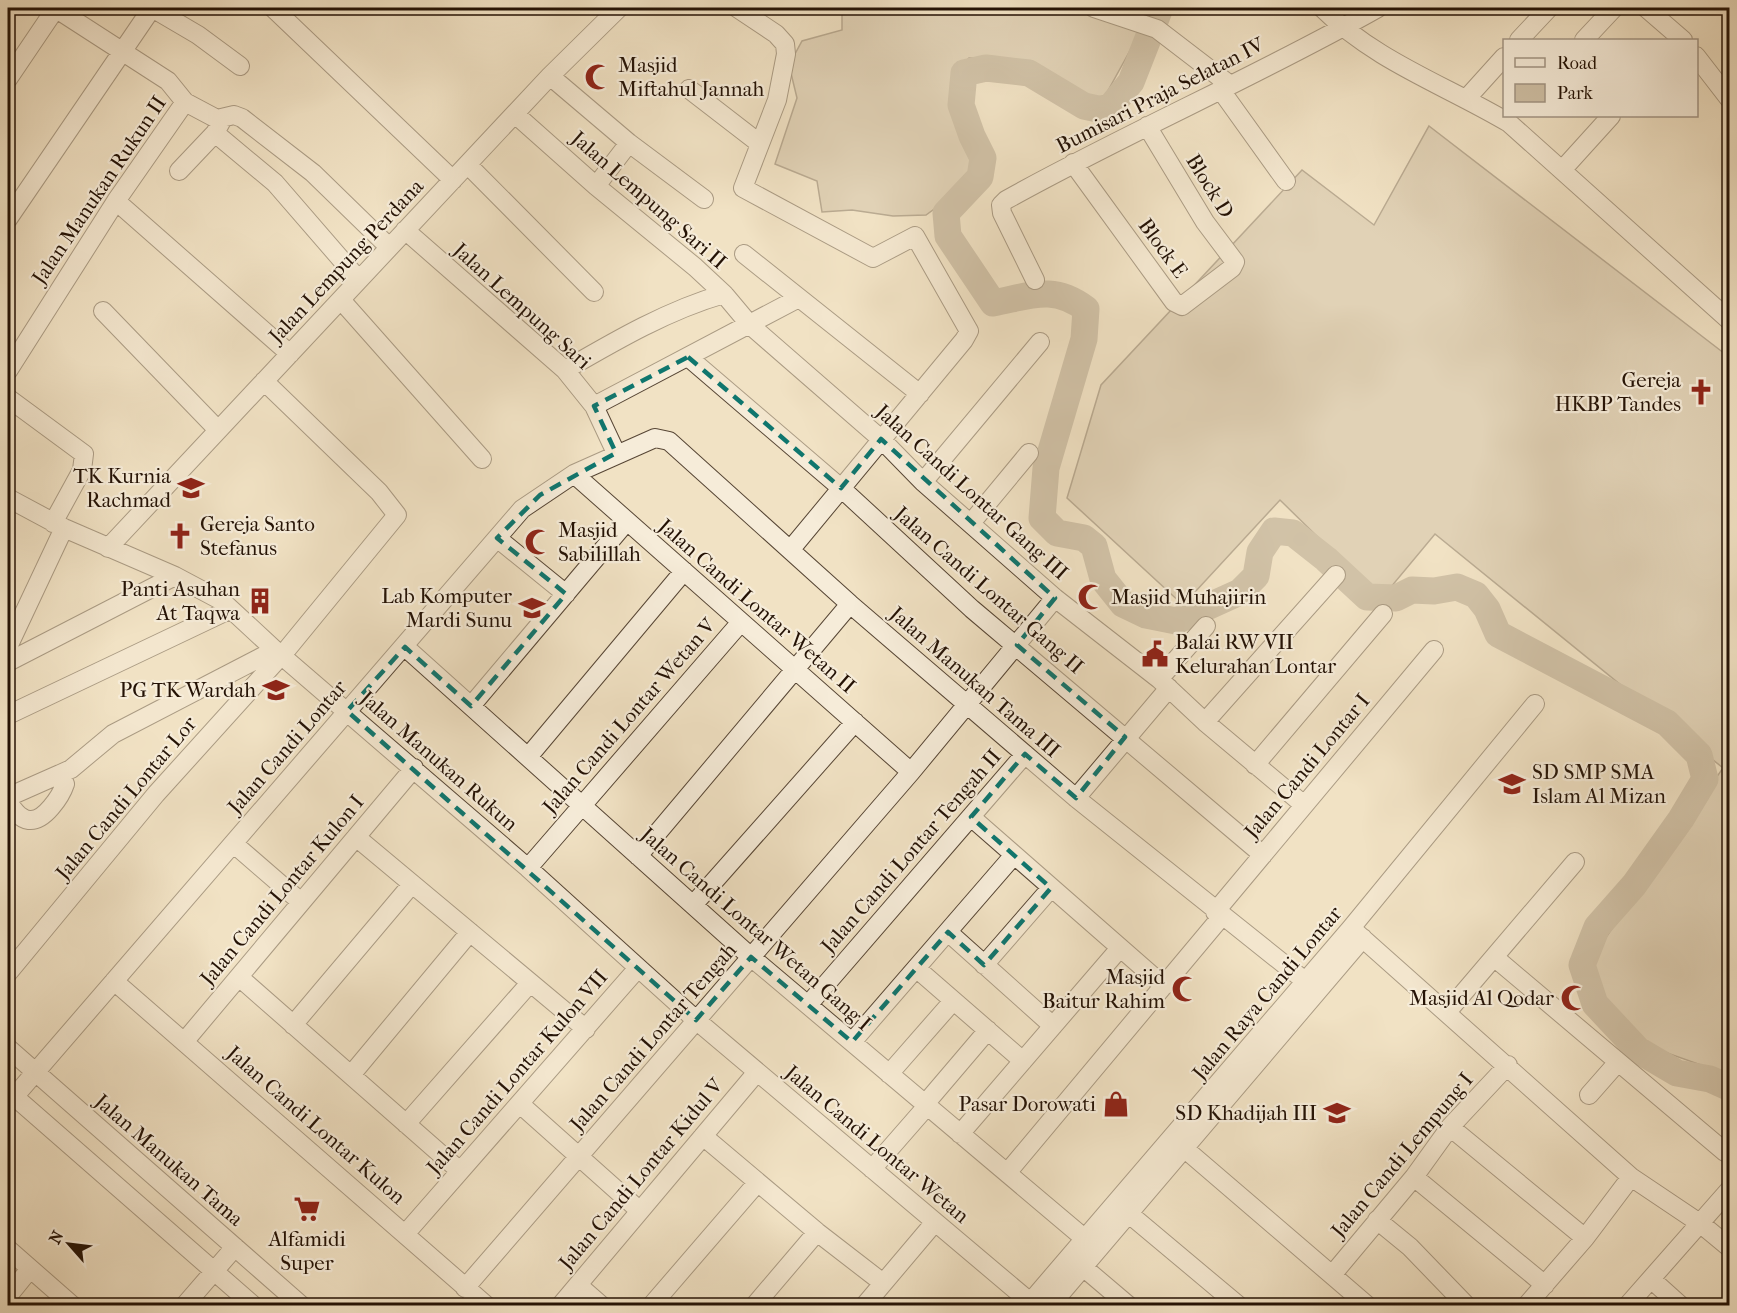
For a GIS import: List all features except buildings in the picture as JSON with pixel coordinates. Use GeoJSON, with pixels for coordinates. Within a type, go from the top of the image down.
{"type":"FeatureCollection","features":[{"type":"Feature","properties":{"kind":"street"},"geometry":{"type":"LineString","coordinates":[[8,79],[55,8]]}},
{"type":"Feature","properties":{"kind":"street","name":"Jalan Manukan Rukun II"},"geometry":{"type":"LineString","coordinates":[[8,371],[116,201],[185,102],[168,81],[55,8]]}},
{"type":"Feature","properties":{"kind":"street"},"geometry":{"type":"LineString","coordinates":[[8,219],[152,8],[198,35],[240,66]]}},
{"type":"Feature","properties":{"kind":"street"},"geometry":{"type":"LineString","coordinates":[[273,8],[453,180]]}},
{"type":"Feature","properties":{"kind":"street","name":"Jalan Lempung Perdana"},"geometry":{"type":"LineString","coordinates":[[108,548],[550,76],[619,8]]}},
{"type":"Feature","properties":{"kind":"street"},"geometry":{"type":"LineString","coordinates":[[737,8],[776,34],[785,44],[777,100],[743,188],[873,258],[915,236],[969,331],[920,394],[790,549]]}},
{"type":"Feature","properties":{"kind":"street"},"geometry":{"type":"LineString","coordinates":[[1094,8],[1150,26],[1226,87],[1286,182]]}},
{"type":"Feature","properties":{"kind":"street"},"geometry":{"type":"LineString","coordinates":[[1322,8],[1342,28],[1401,68],[1503,115]]}},
{"type":"Feature","properties":{"kind":"street","name":"Bumisari Praja Selatan IV"},"geometry":{"type":"LineString","coordinates":[[1035,280],[1002,213],[1001,205],[1006,200],[1073,163],[1378,8]]}},
{"type":"Feature","properties":{"kind":"street"},"geometry":{"type":"LineString","coordinates":[[1520,39],[1549,8]]}},
{"type":"Feature","properties":{"kind":"street"},"geometry":{"type":"LineString","coordinates":[[1585,39],[1614,8]]}},
{"type":"Feature","properties":{"kind":"street"},"geometry":{"type":"LineString","coordinates":[[1646,8],[1681,39]]}},
{"type":"Feature","properties":{"kind":"street"},"geometry":{"type":"LineString","coordinates":[[1467,98],[1503,58]]}},
{"type":"Feature","properties":{"kind":"street"},"geometry":{"type":"LineString","coordinates":[[1698,59],[1730,100]]}},
{"type":"Feature","properties":{"kind":"street"},"geometry":{"type":"LineString","coordinates":[[550,76],[629,143],[704,199]]}},
{"type":"Feature","properties":{"kind":"street"},"geometry":{"type":"LineString","coordinates":[[689,89],[759,143]]}},
{"type":"Feature","properties":{"kind":"street"},"geometry":{"type":"LineString","coordinates":[[185,102],[209,116],[219,125],[275,183],[359,280]]}},
{"type":"Feature","properties":{"kind":"street","name":"Jalan Lempung Sari II"},"geometry":{"type":"LineString","coordinates":[[515,114],[596,186],[673,248],[724,294],[750,325]]}},
{"type":"Feature","properties":{"kind":"street"},"geometry":{"type":"LineString","coordinates":[[179,171],[219,125],[234,115],[242,118],[312,173],[389,247]]}},
{"type":"Feature","properties":{"kind":"street"},"geometry":{"type":"LineString","coordinates":[[1563,169],[1610,117]]}},
{"type":"Feature","properties":{"kind":"street"},"geometry":{"type":"LineString","coordinates":[[1512,119],[1563,169],[1730,321]]}},
{"type":"Feature","properties":{"kind":"street","name":"Block D"},"geometry":{"type":"LineString","coordinates":[[1147,126],[1205,222],[1235,262],[1232,268]]}},
{"type":"Feature","properties":{"kind":"street"},"geometry":{"type":"LineString","coordinates":[[596,186],[629,143]]}},
{"type":"Feature","properties":{"kind":"street","name":"Block E"},"geometry":{"type":"LineString","coordinates":[[1073,163],[1178,305],[1182,306],[1232,268]]}},
{"type":"Feature","properties":{"kind":"street"},"geometry":{"type":"LineString","coordinates":[[468,165],[594,292]]}},
{"type":"Feature","properties":{"kind":"street"},"geometry":{"type":"LineString","coordinates":[[116,201],[290,354]]}},
{"type":"Feature","properties":{"kind":"street","name":"Jalan Lempung Sari"},"geometry":{"type":"LineString","coordinates":[[405,230],[565,370],[594,406],[616,453]]}},
{"type":"Feature","properties":{"kind":"street"},"geometry":{"type":"LineString","coordinates":[[744,254],[797,299],[920,394]]}},
{"type":"Feature","properties":{"kind":"street"},"geometry":{"type":"LineString","coordinates":[[565,370],[632,332],[706,299],[724,294]]}},
{"type":"Feature","properties":{"kind":"street"},"geometry":{"type":"LineString","coordinates":[[594,406],[797,299]]}},
{"type":"Feature","properties":{"kind":"street"},"geometry":{"type":"LineString","coordinates":[[340,300],[482,459]]}},
{"type":"Feature","properties":{"kind":"street"},"geometry":{"type":"LineString","coordinates":[[103,312],[218,430]]}},
{"type":"Feature","properties":{"kind":"street","name":"Jalan Candi Lontar Gang III"},"geometry":{"type":"LineString","coordinates":[[750,325],[881,439],[923,482],[1054,598],[1164,684],[1205,722],[1304,805]]}},
{"type":"Feature","properties":{"kind":"street"},"geometry":{"type":"LineString","coordinates":[[923,482],[1040,342]]}},
{"type":"Feature","properties":{"kind":"street","name":"Jalan Candi Lontar Gang II"},"geometry":{"type":"LineString","coordinates":[[688,357],[841,488],[917,560],[1263,855]]}},
{"type":"Feature","properties":{"kind":"street","name":"Jalan Candi Lontar Lor"},"geometry":{"type":"LineString","coordinates":[[8,973],[156,794],[397,515],[379,492],[264,381]]}},
{"type":"Feature","properties":{"kind":"street"},"geometry":{"type":"LineString","coordinates":[[8,398],[84,454],[82,470],[8,647]]}},
{"type":"Feature","properties":{"kind":"street","name":"Jalan Manukan Tama III"},"geometry":{"type":"LineString","coordinates":[[616,453],[655,438],[669,441],[850,604],[1076,798],[1305,981]]}},
{"type":"Feature","properties":{"kind":"street","name":"Jalan Candi Lontar"},"geometry":{"type":"LineString","coordinates":[[11,1094],[34,1072],[234,844],[522,509],[574,474],[616,453]]}},
{"type":"Feature","properties":{"kind":"street"},"geometry":{"type":"LineString","coordinates":[[971,523],[1029,453]]}},
{"type":"Feature","properties":{"kind":"street","name":"Jalan Candi Lontar Wetan II"},"geometry":{"type":"LineString","coordinates":[[574,474],[910,772]]}},
{"type":"Feature","properties":{"kind":"street","name":"Jalan Manukan Rukun"},"geometry":{"type":"LineString","coordinates":[[8,498],[59,525],[175,576],[222,601],[229,610],[277,652],[528,868],[696,1020]]}},
{"type":"Feature","properties":{"kind":"street"},"geometry":{"type":"LineString","coordinates":[[471,706],[627,521]]}},
{"type":"Feature","properties":{"kind":"street"},"geometry":{"type":"LineString","coordinates":[[497,538],[566,594]]}},
{"type":"Feature","properties":{"kind":"street"},"geometry":{"type":"LineString","coordinates":[[528,757],[684,572]]}},
{"type":"Feature","properties":{"kind":"street"},"geometry":{"type":"LineString","coordinates":[[1205,722],[1336,575]]}},
{"type":"Feature","properties":{"kind":"street"},"geometry":{"type":"LineString","coordinates":[[8,662],[175,576]]}},
{"type":"Feature","properties":{"kind":"street","name":"Jalan Candi Lontar Tengah"},"geometry":{"type":"LineString","coordinates":[[465,1288],[910,772],[1054,598]]}},
{"type":"Feature","properties":{"kind":"street"},"geometry":{"type":"LineString","coordinates":[[638,856],[850,604]]}},
{"type":"Feature","properties":{"kind":"street"},"geometry":{"type":"LineString","coordinates":[[8,716],[229,610]]}},
{"type":"Feature","properties":{"kind":"street"},"geometry":{"type":"LineString","coordinates":[[1255,765],[1383,614]]}},
{"type":"Feature","properties":{"kind":"street","name":"Jalan Candi Lontar Wetan V"},"geometry":{"type":"LineString","coordinates":[[528,868],[580,804],[741,622]]}},
{"type":"Feature","properties":{"kind":"street"},"geometry":{"type":"LineString","coordinates":[[1076,798],[1125,737],[1206,626]]}},
{"type":"Feature","properties":{"kind":"street","name":"Jalan Candi Lontar Wetan Gang I"},"geometry":{"type":"LineString","coordinates":[[405,647],[751,957],[1084,1238]]}},
{"type":"Feature","properties":{"kind":"street","name":"Jalan Candi Lontar I"},"geometry":{"type":"LineString","coordinates":[[1007,1173],[1164,986],[1263,855],[1434,650]]}},
{"type":"Feature","properties":{"kind":"street"},"geometry":{"type":"LineString","coordinates":[[8,797],[71,769],[112,734],[277,652]]}},
{"type":"Feature","properties":{"kind":"street","name":"Jalan Raya Candi Lontar"},"geometry":{"type":"LineString","coordinates":[[1050,1305],[1083,1267],[1157,1168],[1357,933],[1535,704]]}},
{"type":"Feature","properties":{"kind":"street"},"geometry":{"type":"LineString","coordinates":[[693,904],[855,722]]}},
{"type":"Feature","properties":{"kind":"street","name":"Jalan Candi Lontar Tengah II"},"geometry":{"type":"LineString","coordinates":[[808,1005],[1025,754]]}},
{"type":"Feature","properties":{"kind":"street","name":"Jalan Candi Lontar Kulon I"},"geometry":{"type":"LineString","coordinates":[[184,1041],[414,768]]}},
{"type":"Feature","properties":{"kind":"street"},"geometry":{"type":"LineString","coordinates":[[8,801],[20,816],[28,820],[36,819],[62,793],[65,784],[60,774]]}},
{"type":"Feature","properties":{"kind":"street"},"geometry":{"type":"LineString","coordinates":[[971,817],[1164,986]]}},
{"type":"Feature","properties":{"kind":"street"},"geometry":{"type":"LineString","coordinates":[[356,837],[586,1029]]}},
{"type":"Feature","properties":{"kind":"street"},"geometry":{"type":"LineString","coordinates":[[234,844],[301,902]]}},
{"type":"Feature","properties":{"kind":"street"},"geometry":{"type":"LineString","coordinates":[[852,1042],[1014,855]]}},
{"type":"Feature","properties":{"kind":"street"},"geometry":{"type":"LineString","coordinates":[[1448,1011],[1575,862]]}},
{"type":"Feature","properties":{"kind":"street"},"geometry":{"type":"LineString","coordinates":[[293,1025],[412,884]]}},
{"type":"Feature","properties":{"kind":"street"},"geometry":{"type":"LineString","coordinates":[[984,965],[1051,888]]}},
{"type":"Feature","properties":{"kind":"street"},"geometry":{"type":"LineString","coordinates":[[351,1075],[470,932]]}},
{"type":"Feature","properties":{"kind":"street"},"geometry":{"type":"LineString","coordinates":[[948,932],[1053,1026]]}},
{"type":"Feature","properties":{"kind":"street"},"geometry":{"type":"LineString","coordinates":[[1357,933],[1448,1011],[1631,1177],[1701,1224],[1730,1248]]}},
{"type":"Feature","properties":{"kind":"street","name":"Jalan Raya Candi Lontar"},"geometry":{"type":"LineString","coordinates":[[1292,1010],[1305,981],[1357,933]]}},
{"type":"Feature","properties":{"kind":"street"},"geometry":{"type":"LineString","coordinates":[[960,1134],[1120,948]]}},
{"type":"Feature","properties":{"kind":"street"},"geometry":{"type":"LineString","coordinates":[[1494,957],[1725,1152]]}},
{"type":"Feature","properties":{"kind":"street","name":"Jalan Candi Lontar Kulon VII"},"geometry":{"type":"LineString","coordinates":[[406,1233],[638,968]]}},
{"type":"Feature","properties":{"kind":"street"},"geometry":{"type":"LineString","coordinates":[[916,968],[1023,1061]]}},
{"type":"Feature","properties":{"kind":"street"},"geometry":{"type":"LineString","coordinates":[[239,976],[460,1171]]}},
{"type":"Feature","properties":{"kind":"street","name":"Jalan Candi Lontar Kulon"},"geometry":{"type":"LineString","coordinates":[[114,981],[487,1305]]}},
{"type":"Feature","properties":{"kind":"street"},"geometry":{"type":"LineString","coordinates":[[406,1124],[530,983]]}},
{"type":"Feature","properties":{"kind":"street"},"geometry":{"type":"LineString","coordinates":[[889,1074],[953,1001]]}},
{"type":"Feature","properties":{"kind":"street","name":"Jalan Candi Lontar Wetan"},"geometry":{"type":"LineString","coordinates":[[696,1020],[935,1222],[1028,1304]]}},
{"type":"Feature","properties":{"kind":"street"},"geometry":{"type":"LineString","coordinates":[[872,1169],[988,1030]]}},
{"type":"Feature","properties":{"kind":"street","name":"Jalan Manukan Tama"},"geometry":{"type":"LineString","coordinates":[[8,1048],[302,1305]]}},
{"type":"Feature","properties":{"kind":"street"},"geometry":{"type":"LineString","coordinates":[[1589,1095],[1618,1062]]}},
{"type":"Feature","properties":{"kind":"street","name":"Jalan Candi Lempung I"},"geometry":{"type":"LineString","coordinates":[[1332,1275],[1414,1177],[1450,1127],[1508,1065]]}},
{"type":"Feature","properties":{"kind":"street","name":"Jalan Candi Lontar Kidul V"},"geometry":{"type":"LineString","coordinates":[[560,1305],[757,1072]]}},
{"type":"Feature","properties":{"kind":"street"},"geometry":{"type":"LineString","coordinates":[[11,1094],[254,1305]]}},
{"type":"Feature","properties":{"kind":"street"},"geometry":{"type":"LineString","coordinates":[[520,1104],[640,1211]]}},
{"type":"Feature","properties":{"kind":"street","name":"Jalan Raya Candi Lontar"},"geometry":{"type":"LineString","coordinates":[[1157,1168],[1185,1149],[1208,1109]]}},
{"type":"Feature","properties":{"kind":"street"},"geometry":{"type":"LineString","coordinates":[[1450,1127],[1585,1238]]}},
{"type":"Feature","properties":{"kind":"street"},"geometry":{"type":"LineString","coordinates":[[703,1136],[757,1183],[883,1283]]}},
{"type":"Feature","properties":{"kind":"street"},"geometry":{"type":"LineString","coordinates":[[1185,1149],[1368,1305]]}},
{"type":"Feature","properties":{"kind":"street"},"geometry":{"type":"LineString","coordinates":[[1414,1177],[1545,1285]]}},
{"type":"Feature","properties":{"kind":"street"},"geometry":{"type":"LineString","coordinates":[[1526,1305],[1585,1238],[1631,1177]]}},
{"type":"Feature","properties":{"kind":"street"},"geometry":{"type":"LineString","coordinates":[[651,1305],[757,1183]]}},
{"type":"Feature","properties":{"kind":"street"},"geometry":{"type":"LineString","coordinates":[[1627,1305],[1730,1190]]}},
{"type":"Feature","properties":{"kind":"street"},"geometry":{"type":"LineString","coordinates":[[1127,1207],[1239,1305]]}},
{"type":"Feature","properties":{"kind":"street","name":"Jalan Raya Candi Lontar"},"geometry":{"type":"LineString","coordinates":[[1028,1304],[1084,1238],[1127,1207]]}},
{"type":"Feature","properties":{"kind":"street"},"geometry":{"type":"LineString","coordinates":[[1377,1221],[1410,1247],[1467,1305]]}},
{"type":"Feature","properties":{"kind":"street"},"geometry":{"type":"LineString","coordinates":[[864,1305],[935,1222]]}},
{"type":"Feature","properties":{"kind":"street"},"geometry":{"type":"LineString","coordinates":[[754,1305],[817,1232]]}},
{"type":"Feature","properties":{"kind":"street"},"geometry":{"type":"LineString","coordinates":[[184,1305],[235,1248]]}},
{"type":"Feature","properties":{"kind":"street"},"geometry":{"type":"LineString","coordinates":[[8,1249],[73,1305]]}},
{"type":"Feature","properties":{"kind":"street"},"geometry":{"type":"LineString","coordinates":[[1083,1267],[1129,1305]]}},
{"type":"Feature","properties":{"kind":"street"},"geometry":{"type":"LineString","coordinates":[[8,1296],[30,1269]]}},
{"type":"Feature","properties":{"kind":"street"},"geometry":{"type":"LineString","coordinates":[[1651,1279],[1681,1305]]}},
{"type":"Feature","properties":{"kind":"street"},"geometry":{"type":"LineString","coordinates":[[578,1285],[602,1305]]}},
{"type":"Feature","properties":{"kind":"highlighted area"},"geometry":{"type":"Polygon","coordinates":[[[688,357],[841,488],[881,439],[1055,598],[1017,645],[1125,737],[1076,798],[1025,754],[971,817],[1051,888],[984,965],[948,932],[852,1042],[751,957],[696,1020],[347,711],[405,647],[471,706],[566,594],[497,538],[540,495],[616,453],[594,406],[688,357]]]}},
{"type":"Feature","properties":{"kind":"green space"},"geometry":{"type":"Polygon","coordinates":[[[842,8],[1061,8],[1143,27],[1105,96],[1087,98],[1045,71],[1003,60],[969,58],[957,72],[954,94],[958,119],[978,164],[971,182],[926,215],[893,216],[852,210],[822,212],[817,181],[775,164],[797,98],[789,65],[802,41],[842,30],[842,8]]]}},
{"type":"Feature","properties":{"kind":"green space"},"geometry":{"type":"Polygon","coordinates":[[[1429,126],[1729,357],[1729,1075],[1605,1031],[1591,959],[1723,768],[1435,534],[1381,599],[1280,500],[1183,605],[1067,498],[1101,385],[1302,170],[1374,225],[1429,126]]]}},
{"type":"Feature","properties":{"kind":"waterway"},"geometry":{"type":"LineString","coordinates":[[1160,8],[1131,82],[1107,111],[1084,106],[1029,73],[986,68],[964,73],[961,105],[983,158],[980,177],[946,213],[948,236],[993,303],[1030,295],[1052,294],[1074,301],[1086,309],[1084,339],[1046,468],[1042,518],[1057,533],[1084,538],[1094,546],[1103,579],[1123,604],[1146,615],[1176,621],[1240,592],[1256,576],[1260,552],[1274,531],[1293,533],[1326,559],[1367,597],[1396,598],[1412,590],[1434,591],[1457,587],[1476,595],[1487,609],[1498,634],[1667,723],[1699,755],[1705,779],[1681,819],[1634,885],[1597,927],[1582,965],[1595,1004],[1638,1050],[1677,1073],[1710,1079],[1730,1088]]}},
{"type":"Feature","properties":{"kind":"place","name":"Masjid Miftahul Jannah"},"geometry":{"type":"Point","coordinates":[598,77]}},
{"type":"Feature","properties":{"kind":"place","name":"Gereja HKBP Tandes"},"geometry":{"type":"Point","coordinates":[1701,392]}},
{"type":"Feature","properties":{"kind":"place","name":"TK Kurnia Rachmad"},"geometry":{"type":"Point","coordinates":[191,488]}},
{"type":"Feature","properties":{"kind":"place","name":"Gereja Santo Stefanus"},"geometry":{"type":"Point","coordinates":[180,536]}},
{"type":"Feature","properties":{"kind":"place","name":"Masjid Sabilillah"},"geometry":{"type":"Point","coordinates":[538,542]}},
{"type":"Feature","properties":{"kind":"place","name":"Masjid Muhajirin"},"geometry":{"type":"Point","coordinates":[1091,597]}},
{"type":"Feature","properties":{"kind":"place","name":"Panti Asuhan At Taqwa"},"geometry":{"type":"Point","coordinates":[260,601]}},
{"type":"Feature","properties":{"kind":"place","name":"Lab Komputer Mardi Sunu"},"geometry":{"type":"Point","coordinates":[532,608]}},
{"type":"Feature","properties":{"kind":"place","name":"Balai RW VII Kelurahan Lontar"},"geometry":{"type":"Point","coordinates":[1155,654]}},
{"type":"Feature","properties":{"kind":"place","name":"PG TK Wardah"},"geometry":{"type":"Point","coordinates":[276,690]}},
{"type":"Feature","properties":{"kind":"place","name":"SD SMP SMA Islam Al Mizan"},"geometry":{"type":"Point","coordinates":[1512,784]}},
{"type":"Feature","properties":{"kind":"place","name":"Masjid Baitur Rahim"},"geometry":{"type":"Point","coordinates":[1185,989]}},
{"type":"Feature","properties":{"kind":"place","name":"Masjid Al Qodar"},"geometry":{"type":"Point","coordinates":[1574,998]}},
{"type":"Feature","properties":{"kind":"place","name":"Pasar Dorowati"},"geometry":{"type":"Point","coordinates":[1116,1104]}},
{"type":"Feature","properties":{"kind":"place","name":"SD Khadijah III"},"geometry":{"type":"Point","coordinates":[1337,1113]}},
{"type":"Feature","properties":{"kind":"place","name":"Alfamidi Super"},"geometry":{"type":"Point","coordinates":[307,1209]}}]}
